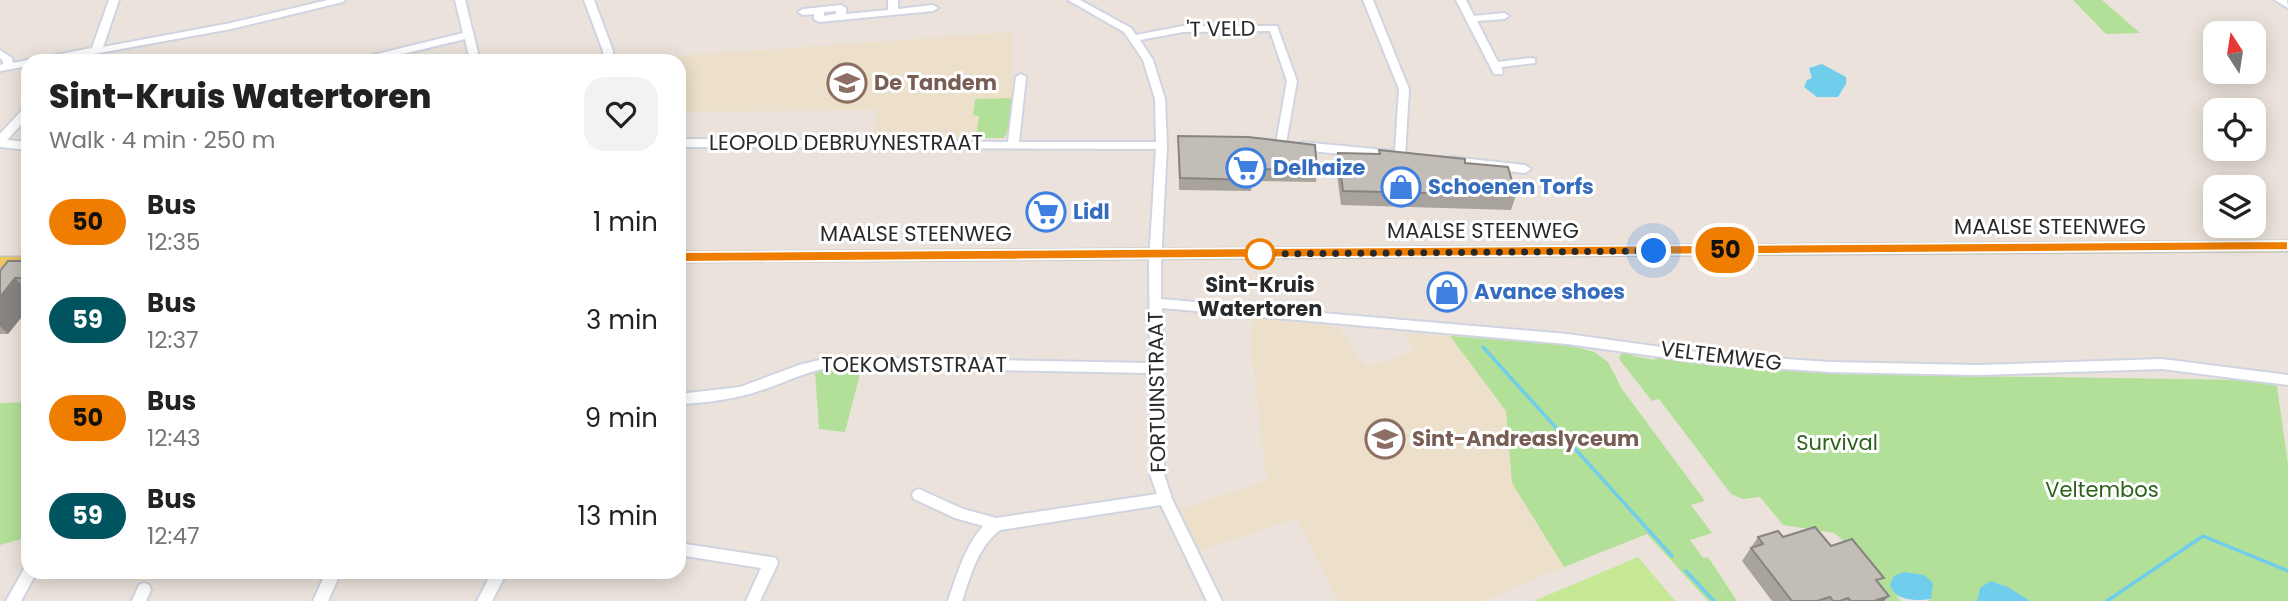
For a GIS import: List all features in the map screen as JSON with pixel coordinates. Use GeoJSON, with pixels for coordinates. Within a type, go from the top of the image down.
{"type":"FeatureCollection","features":[{"type":"Feature","properties":{"kind":"main road","name":"MAALSE STEENWEG"},"geometry":{"type":"LineString","coordinates":[[686,257],[2288,246]]}},
{"type":"Feature","properties":{"kind":"main road"},"geometry":{"type":"LineString","coordinates":[[0,262],[21,262]]}},
{"type":"Feature","properties":{"kind":"street"},"geometry":{"type":"LineString","coordinates":[[96,51],[114,0]]}},
{"type":"Feature","properties":{"kind":"street"},"geometry":{"type":"LineString","coordinates":[[86,54],[231,26],[340,0]]}},
{"type":"Feature","properties":{"kind":"street"},"geometry":{"type":"LineString","coordinates":[[460,0],[473,54]]}},
{"type":"Feature","properties":{"kind":"street"},"geometry":{"type":"LineString","coordinates":[[589,0],[608,54]]}},
{"type":"Feature","properties":{"kind":"street"},"geometry":{"type":"LineString","coordinates":[[893,0],[893,12]]}},
{"type":"Feature","properties":{"kind":"street"},"geometry":{"type":"LineString","coordinates":[[1073,0],[1089,3],[1120,23],[1135,38]]}},
{"type":"Feature","properties":{"kind":"street"},"geometry":{"type":"LineString","coordinates":[[1368,0],[1404,89],[1400,156]]}},
{"type":"Feature","properties":{"kind":"street"},"geometry":{"type":"LineString","coordinates":[[1461,0],[1496,69],[1531,61]]}},
{"type":"Feature","properties":{"kind":"street"},"geometry":{"type":"LineString","coordinates":[[2280,0],[2288,5]]}},
{"type":"Feature","properties":{"kind":"street"},"geometry":{"type":"LineString","coordinates":[[803,12],[819,10],[819,19],[933,8]]}},
{"type":"Feature","properties":{"kind":"street"},"geometry":{"type":"LineString","coordinates":[[1470,19],[1504,16]]}},
{"type":"Feature","properties":{"kind":"street","name":"'T VELD"},"geometry":{"type":"LineString","coordinates":[[1135,38],[1183,29],[1274,28],[1292,81],[1281,144]]}},
{"type":"Feature","properties":{"kind":"street"},"geometry":{"type":"LineString","coordinates":[[390,54],[468,35]]}},
{"type":"Feature","properties":{"kind":"street","name":"FORTUINSTRAAT"},"geometry":{"type":"LineString","coordinates":[[1135,38],[1148,60],[1157,85],[1165,141],[1156,254],[1156,459],[1165,499],[1215,601]]}},
{"type":"Feature","properties":{"kind":"street"},"geometry":{"type":"LineString","coordinates":[[0,53],[8,60],[4,68]]}},
{"type":"Feature","properties":{"kind":"street","name":"LEOPOLD DEBRUYNESTRAAT"},"geometry":{"type":"LineString","coordinates":[[1013,144],[1021,77]]}},
{"type":"Feature","properties":{"kind":"street"},"geometry":{"type":"LineString","coordinates":[[0,142],[21,118]]}},
{"type":"Feature","properties":{"kind":"street","name":"LEOPOLD DEBRUYNESTRAAT"},"geometry":{"type":"LineString","coordinates":[[686,143],[1013,144],[1165,141]]}},
{"type":"Feature","properties":{"kind":"street"},"geometry":{"type":"LineString","coordinates":[[0,142],[21,145]]}},
{"type":"Feature","properties":{"kind":"street"},"geometry":{"type":"LineString","coordinates":[[1268,142],[1414,157]]}},
{"type":"Feature","properties":{"kind":"street"},"geometry":{"type":"LineString","coordinates":[[1440,160],[1525,169]]}},
{"type":"Feature","properties":{"kind":"street","name":"VELTEMWEG"},"geometry":{"type":"LineString","coordinates":[[1155,303],[1567,338],[1712,359],[1830,367],[1978,370],[2162,364],[2288,380]]}},
{"type":"Feature","properties":{"kind":"street","name":"TOEKOMSTSTRAAT"},"geometry":{"type":"LineString","coordinates":[[686,399],[706,399],[758,387],[800,368],[832,362],[1155,368]]}},
{"type":"Feature","properties":{"kind":"street"},"geometry":{"type":"LineString","coordinates":[[919,495],[960,514],[996,524],[1165,499]]}},
{"type":"Feature","properties":{"kind":"street"},"geometry":{"type":"LineString","coordinates":[[955,601],[974,549],[987,530],[996,524]]}},
{"type":"Feature","properties":{"kind":"street"},"geometry":{"type":"LineString","coordinates":[[686,550],[771,563],[753,601]]}},
{"type":"Feature","properties":{"kind":"street"},"geometry":{"type":"LineString","coordinates":[[13,601],[26,579]]}},
{"type":"Feature","properties":{"kind":"street"},"geometry":{"type":"LineString","coordinates":[[320,601],[331,579]]}},
{"type":"Feature","properties":{"kind":"street"},"geometry":{"type":"LineString","coordinates":[[484,601],[496,579]]}},
{"type":"Feature","properties":{"kind":"shaded area","name":"De Tandem"},"geometry":{"type":"Polygon","coordinates":[[[1012,32],[1013,111],[1004,138],[872,137],[878,110],[686,112],[686,55],[1012,32]]]}},
{"type":"Feature","properties":{"kind":"shaded area","name":"Sint-Andreaslyceum"},"geometry":{"type":"Polygon","coordinates":[[[1254,318],[1339,327],[1365,367],[1416,351],[1403,333],[1450,336],[1506,411],[1512,483],[1564,567],[1483,601],[1339,601],[1297,518],[1192,554],[1171,513],[1269,479],[1265,468],[1251,345],[1254,318]]]}},
{"type":"Feature","properties":{"kind":"green space"},"geometry":{"type":"Polygon","coordinates":[[[2073,0],[2102,0],[2140,33],[2106,34],[2073,0]]]}},
{"type":"Feature","properties":{"kind":"green space"},"geometry":{"type":"Polygon","coordinates":[[[1011,98],[1011,124],[1004,138],[976,138],[979,116],[973,115],[975,99],[1011,98]]]}},
{"type":"Feature","properties":{"kind":"green space"},"geometry":{"type":"Polygon","coordinates":[[[1450,336],[1570,345],[1594,352],[1608,362],[1622,389],[1705,501],[1691,505],[1712,533],[1690,540],[1703,558],[1708,557],[1737,601],[1708,601],[1647,534],[1564,567],[1512,483],[1506,411],[1450,336]]]}},
{"type":"Feature","properties":{"kind":"green space","name":"Veltembos"},"geometry":{"type":"Polygon","coordinates":[[[1628,350],[1634,356],[1655,360],[1654,354],[1681,357],[1680,362],[1834,374],[2249,380],[2277,386],[2288,464],[2288,601],[2030,601],[1998,583],[1980,588],[1977,601],[1927,601],[1931,599],[1896,596],[1902,601],[1881,601],[1855,551],[1834,533],[1783,525],[1760,497],[1743,499],[1731,494],[1659,399],[1652,401],[1619,359],[1622,351],[1628,350]]]}},
{"type":"Feature","properties":{"kind":"green space"},"geometry":{"type":"Polygon","coordinates":[[[861,370],[845,432],[819,429],[815,372],[861,370]]]}},
{"type":"Feature","properties":{"kind":"green space"},"geometry":{"type":"Polygon","coordinates":[[[21,402],[21,539],[0,545],[0,403],[21,402]]]}},
{"type":"Feature","properties":{"kind":"green space"},"geometry":{"type":"Polygon","coordinates":[[[1638,557],[1675,601],[1534,601],[1638,557]]]}},
{"type":"Feature","properties":{"kind":"water"},"geometry":{"type":"Polygon","coordinates":[[[1822,64],[1846,77],[1846,84],[1838,97],[1817,97],[1804,87],[1807,80],[1812,78],[1809,68],[1822,64]]]}},
{"type":"Feature","properties":{"kind":"water"},"geometry":{"type":"Polygon","coordinates":[[[1904,572],[1924,575],[1933,583],[1931,599],[1912,600],[1901,597],[1893,590],[1890,585],[1894,576],[1904,572]]]}},
{"type":"Feature","properties":{"kind":"water"},"geometry":{"type":"Polygon","coordinates":[[[1991,581],[2008,587],[2030,601],[1977,601],[1980,588],[1991,581]]]}},
{"type":"Feature","properties":{"kind":"building","name":"Delhaize"},"geometry":{"type":"Polygon","coordinates":[[[1178,136],[1248,137],[1315,145],[1317,170],[1251,169],[1252,180],[1180,178],[1178,136]]]}},
{"type":"Feature","properties":{"kind":"building"},"geometry":{"type":"Polygon","coordinates":[[[1379,150],[1465,159],[1465,163],[1508,167],[1516,195],[1343,191],[1338,153],[1380,154],[1379,150]]]}},
{"type":"Feature","properties":{"kind":"building"},"geometry":{"type":"Polygon","coordinates":[[[8,261],[21,261],[21,278],[15,278],[0,297],[0,271],[8,261]]]}},
{"type":"Feature","properties":{"kind":"building"},"geometry":{"type":"Polygon","coordinates":[[[1815,527],[1831,546],[1852,539],[1884,578],[1876,580],[1889,596],[1874,601],[1851,601],[1848,598],[1833,601],[1830,597],[1817,601],[1792,601],[1751,548],[1763,544],[1758,537],[1778,531],[1783,537],[1815,527]]]}},
{"type":"Feature","properties":{"kind":"waterway"},"geometry":{"type":"LineString","coordinates":[[1483,347],[1672,556]]}},
{"type":"Feature","properties":{"kind":"waterway"},"geometry":{"type":"LineString","coordinates":[[2107,601],[2203,536],[2288,571]]}},
{"type":"Feature","properties":{"kind":"waterway"},"geometry":{"type":"LineString","coordinates":[[1686,571],[1714,601]]}},
{"type":"Feature","properties":{"kind":"bus line","name":"50"},"geometry":{"type":"LineString","coordinates":[[686,257],[2288,245]]}},
{"type":"Feature","properties":{"kind":"place","name":"De Tandem"},"geometry":{"type":"Point","coordinates":[847,83]}},
{"type":"Feature","properties":{"kind":"place","name":"Delhaize"},"geometry":{"type":"Point","coordinates":[1246,168]}},
{"type":"Feature","properties":{"kind":"place","name":"Schoenen Torfs"},"geometry":{"type":"Point","coordinates":[1401,187]}},
{"type":"Feature","properties":{"kind":"place","name":"Lidl"},"geometry":{"type":"Point","coordinates":[1046,212]}},
{"type":"Feature","properties":{"kind":"place","name":"Sint-Kruis Watertoren"},"geometry":{"type":"Point","coordinates":[1260,254]}},
{"type":"Feature","properties":{"kind":"place","name":"Avance shoes"},"geometry":{"type":"Point","coordinates":[1447,292]}},
{"type":"Feature","properties":{"kind":"place","name":"Sint-Andreaslyceum"},"geometry":{"type":"Point","coordinates":[1385,439]}},
{"type":"Feature","properties":{"kind":"route"},"geometry":{"type":"LineString","coordinates":[[1260,254],[1654,251]]}},
{"type":"Feature","properties":{"kind":"park label","name":"Survival"},"geometry":{"type":"Point","coordinates":[1837,443]}}]}
